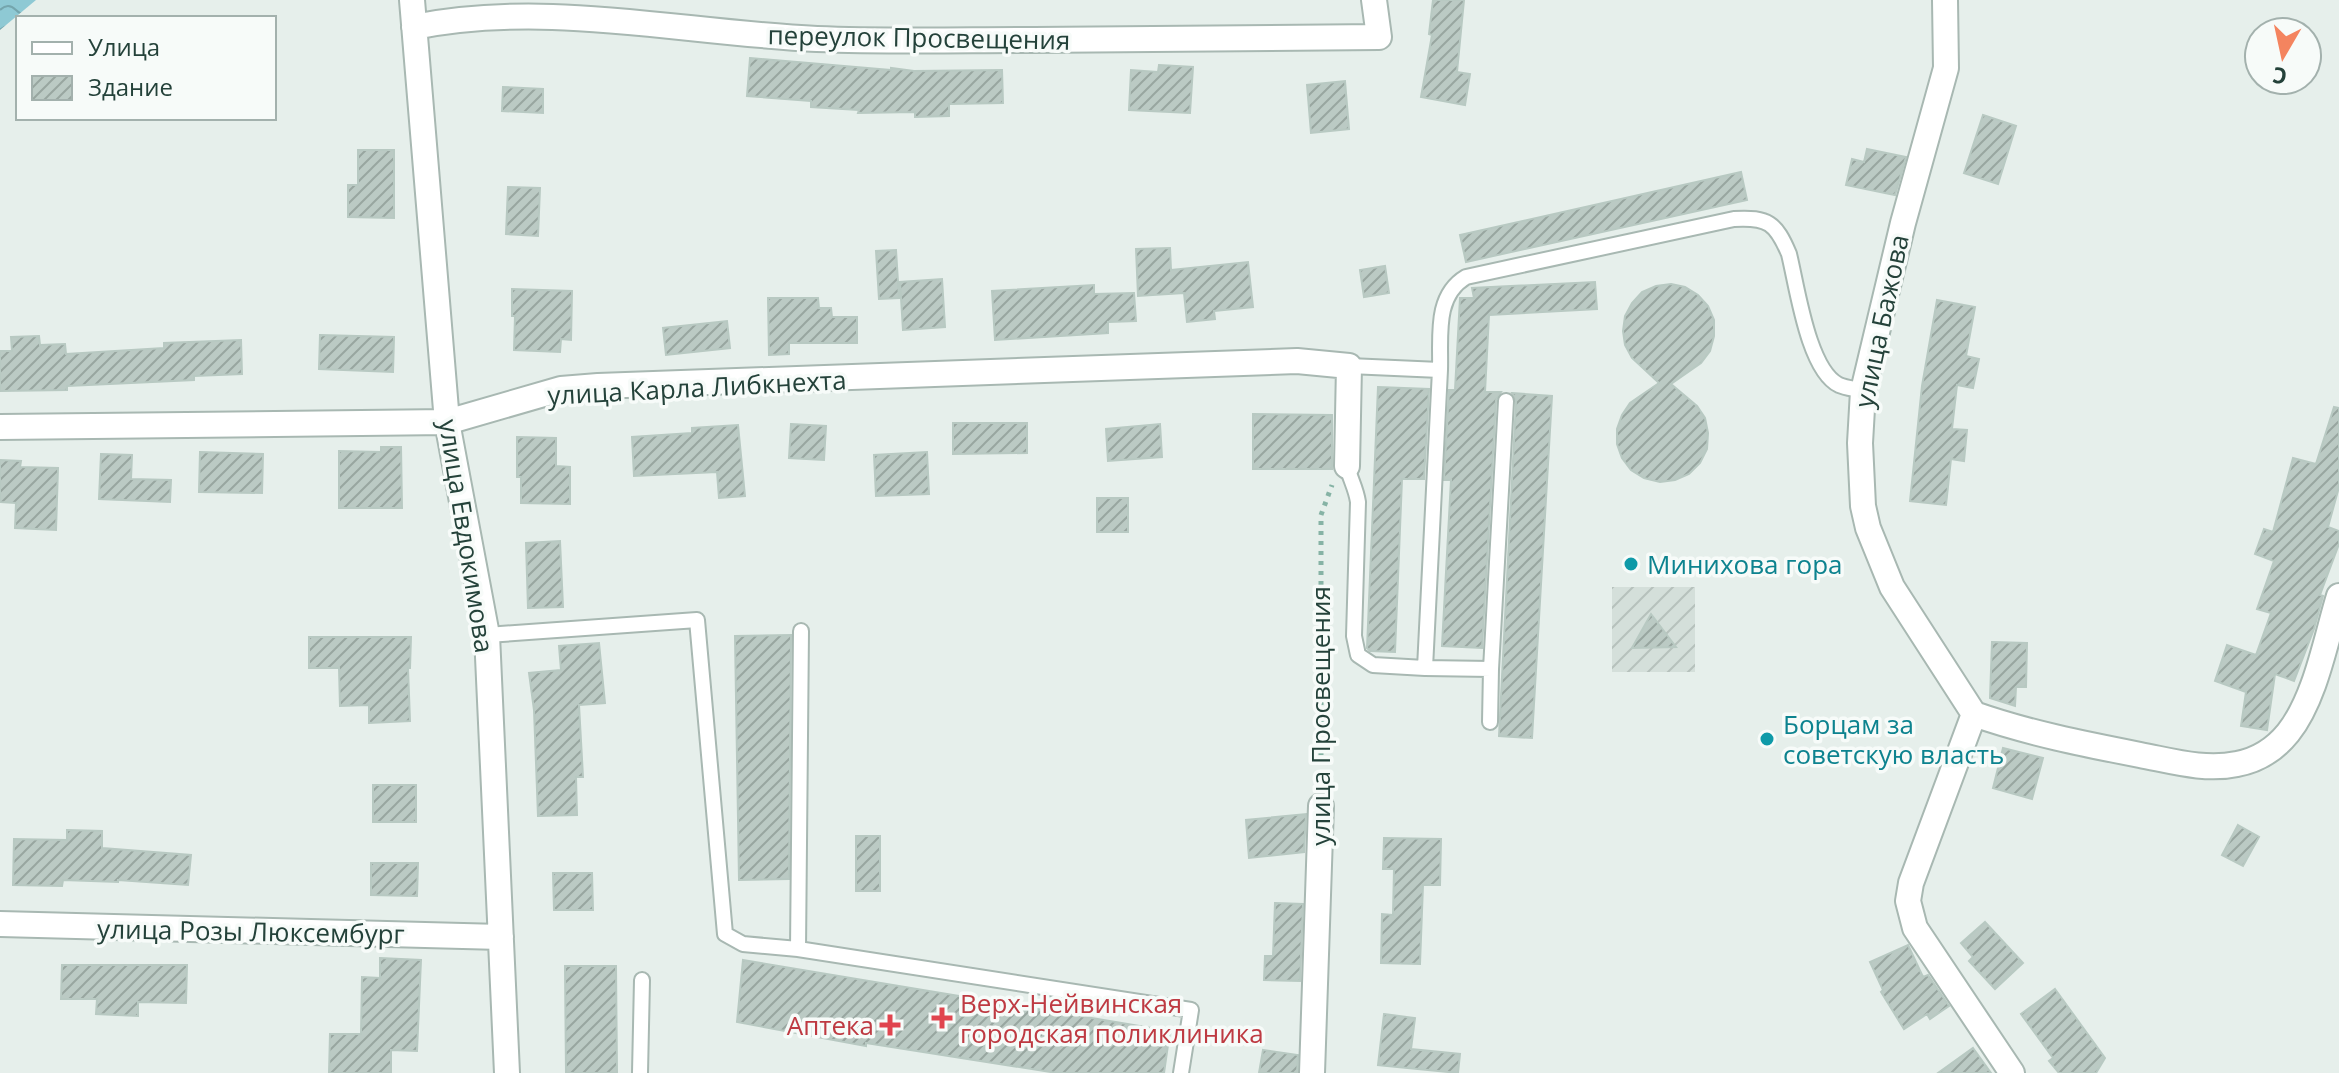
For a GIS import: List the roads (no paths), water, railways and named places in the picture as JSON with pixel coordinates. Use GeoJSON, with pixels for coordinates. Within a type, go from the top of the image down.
{"type":"FeatureCollection","features":[{"type":"Feature","properties":{"kind":"street","name":"улица Евдокимова"},"geometry":{"type":"LineString","coordinates":[[412,0],[447,422],[487,635],[507,1073]]}},
{"type":"Feature","properties":{"kind":"street","name":"переулок Просвещения"},"geometry":{"type":"LineString","coordinates":[[414,27],[478,16],[538,16],[602,18],[751,34],[861,41],[1379,37],[1374,0]]}},
{"type":"Feature","properties":{"kind":"street","name":"улица Бажова"},"geometry":{"type":"LineString","coordinates":[[1945,0],[1946,68],[1903,223],[1863,391],[1860,455],[1863,506],[1868,528],[1892,587],[1974,714]]}},
{"type":"Feature","properties":{"kind":"street","name":"улица Карла Либкнехта"},"geometry":{"type":"LineString","coordinates":[[0,427],[447,422],[561,389],[598,386],[1253,360],[1349,366]]}},
{"type":"Feature","properties":{"kind":"street"},"geometry":{"type":"LineString","coordinates":[[1347,466],[1349,366]]}},
{"type":"Feature","properties":{"kind":"street"},"geometry":{"type":"LineString","coordinates":[[2012,1073],[1909,915],[1911,883],[1974,714],[2066,740],[2190,765],[2236,765],[2256,759],[2286,735],[2303,709],[2339,596]]}},
{"type":"Feature","properties":{"kind":"street","name":"улица Просвещения"},"geometry":{"type":"LineString","coordinates":[[1312,1073],[1321,806]]}},
{"type":"Feature","properties":{"kind":"street","name":"улица Розы Люксембург"},"geometry":{"type":"LineString","coordinates":[[0,924],[501,937]]}},
{"type":"Feature","properties":{"kind":"lane"},"geometry":{"type":"LineString","coordinates":[[1425,668],[1444,305],[1454,284],[1466,277],[1734,219],[1767,221],[1783,238],[1815,356],[1824,372],[1838,384],[1863,391]]}},
{"type":"Feature","properties":{"kind":"lane"},"geometry":{"type":"LineString","coordinates":[[1349,366],[1440,370]]}},
{"type":"Feature","properties":{"kind":"lane"},"geometry":{"type":"LineString","coordinates":[[1490,722],[1506,401]]}},
{"type":"Feature","properties":{"kind":"lane"},"geometry":{"type":"LineString","coordinates":[[1347,466],[1356,487],[1358,502],[1354,636],[1358,655],[1373,665],[1491,669]]}},
{"type":"Feature","properties":{"kind":"lane"},"geometry":{"type":"LineString","coordinates":[[487,635],[697,620],[725,934],[743,944],[798,949],[1191,1010],[1181,1073]]}},
{"type":"Feature","properties":{"kind":"lane"},"geometry":{"type":"LineString","coordinates":[[798,949],[801,631]]}},
{"type":"Feature","properties":{"kind":"lane"},"geometry":{"type":"LineString","coordinates":[[640,1073],[642,980]]}},
{"type":"Feature","properties":{"kind":"water"},"geometry":{"type":"Polygon","coordinates":[[[0,0],[36,0],[16,16],[0,30],[0,0]]]}},
{"type":"Feature","properties":{"kind":"place","name":"Минихова гора"},"geometry":{"type":"Point","coordinates":[1631,564]}},
{"type":"Feature","properties":{"kind":"place","name":"Борцам за советскую власть"},"geometry":{"type":"Point","coordinates":[1767,739]}},
{"type":"Feature","properties":{"kind":"place","name":"Верх-Нейвинская городская поликлиника"},"geometry":{"type":"Point","coordinates":[942,1018]}},
{"type":"Feature","properties":{"kind":"place","name":"Аптека"},"geometry":{"type":"Point","coordinates":[890,1025]}}]}
